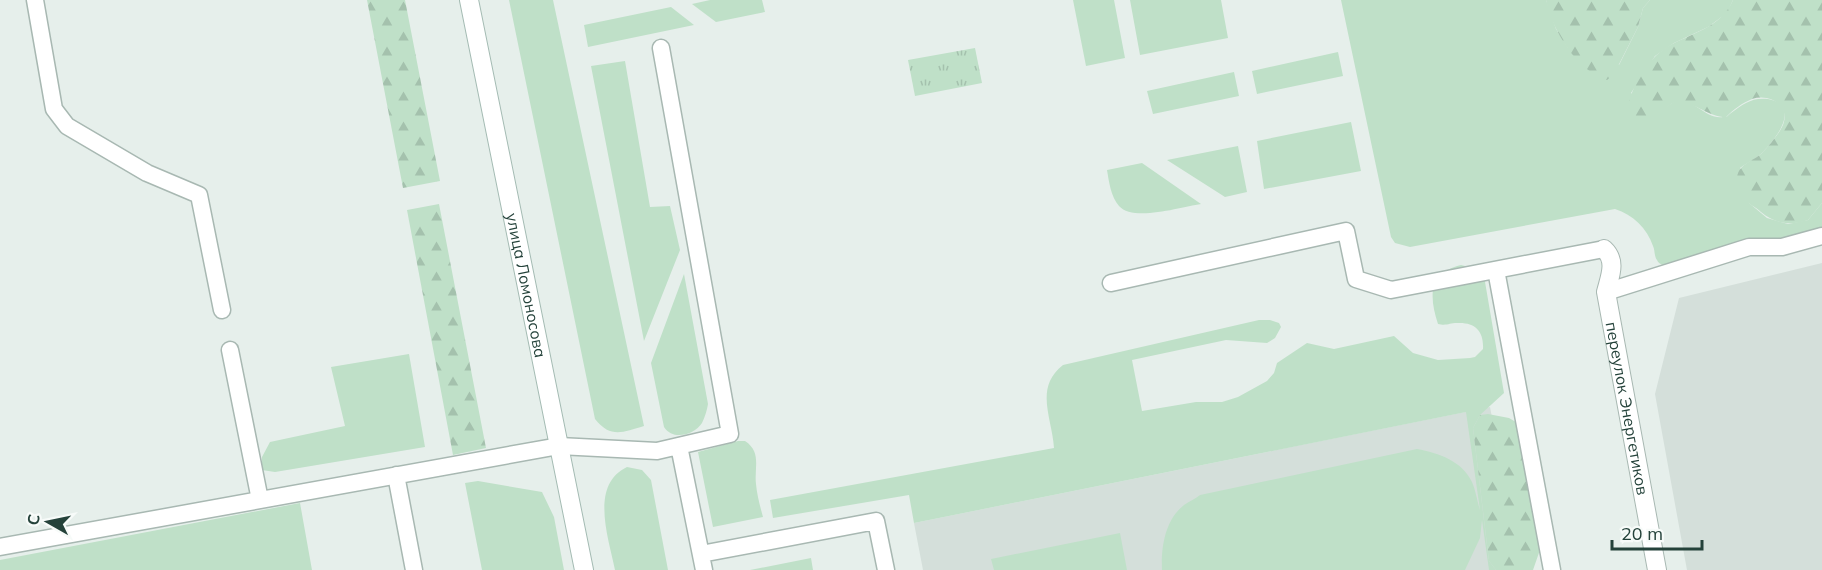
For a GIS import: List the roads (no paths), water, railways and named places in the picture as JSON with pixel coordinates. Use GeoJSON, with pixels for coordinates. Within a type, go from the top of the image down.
{"type":"FeatureCollection","features":[{"type":"Feature","properties":{"kind":"main road","name":"улица Ломоносова"},"geometry":{"type":"LineString","coordinates":[[469,0],[584,570]]}},
{"type":"Feature","properties":{"kind":"main road","name":"переулок Энергетиков"},"geometry":{"type":"LineString","coordinates":[[1604,249],[1610,255],[1612,268],[1606,291],[1657,570]]}},
{"type":"Feature","properties":{"kind":"lane"},"geometry":{"type":"LineString","coordinates":[[35,0],[54,109],[67,126],[147,173],[199,195],[222,310]]}},
{"type":"Feature","properties":{"kind":"lane"},"geometry":{"type":"LineString","coordinates":[[0,547],[559,446],[657,451],[730,434],[661,48]]}},
{"type":"Feature","properties":{"kind":"lane"},"geometry":{"type":"LineString","coordinates":[[1111,283],[1346,231],[1356,279],[1391,290],[1604,249]]}},
{"type":"Feature","properties":{"kind":"lane"},"geometry":{"type":"LineString","coordinates":[[1606,291],[1749,247],[1782,247],[1822,236]]}},
{"type":"Feature","properties":{"kind":"lane"},"geometry":{"type":"LineString","coordinates":[[1496,270],[1552,570]]}},
{"type":"Feature","properties":{"kind":"lane"},"geometry":{"type":"LineString","coordinates":[[230,350],[260,500]]}},
{"type":"Feature","properties":{"kind":"lane"},"geometry":{"type":"LineString","coordinates":[[679,446],[702,562],[876,521],[886,570]]}},
{"type":"Feature","properties":{"kind":"lane"},"geometry":{"type":"LineString","coordinates":[[396,476],[414,570]]}}]}
